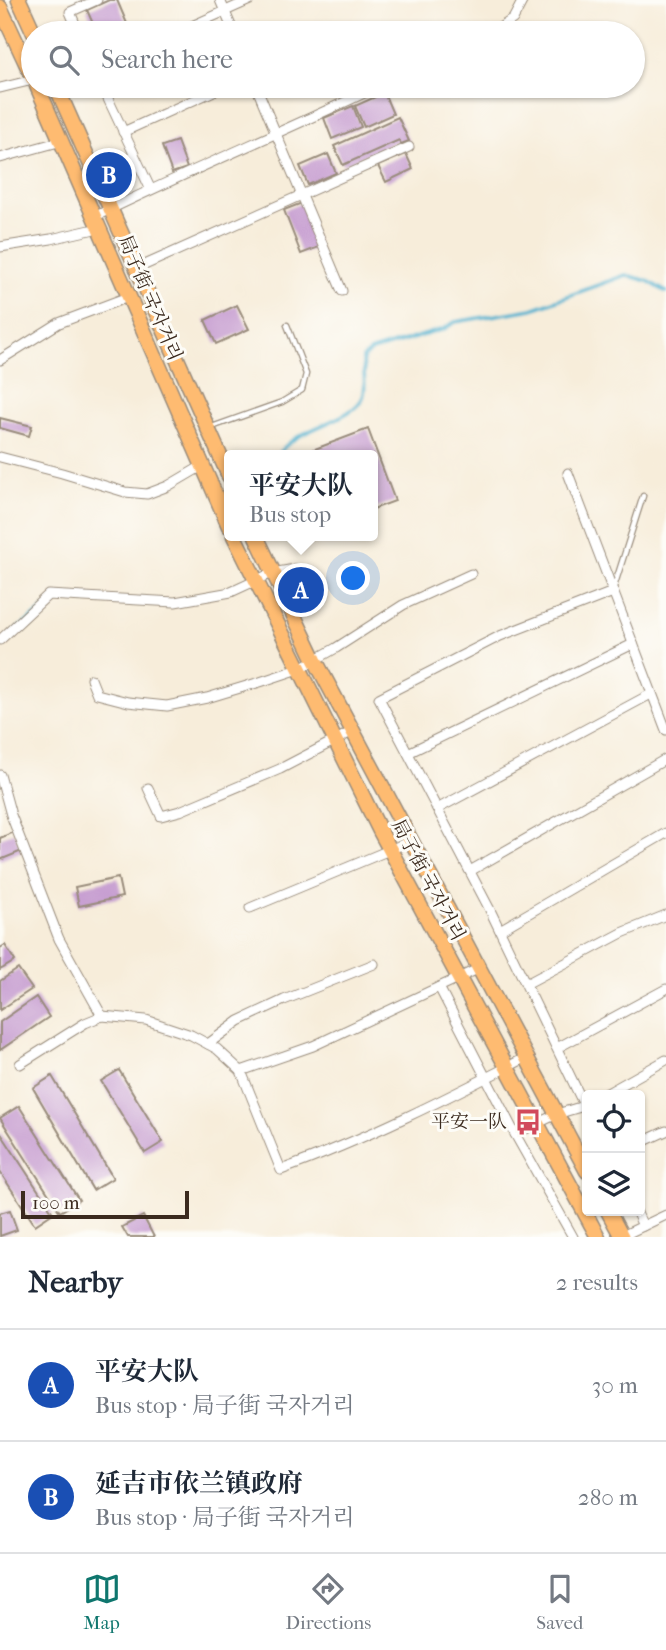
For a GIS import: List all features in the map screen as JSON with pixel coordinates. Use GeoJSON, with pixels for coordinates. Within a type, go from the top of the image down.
{"type":"FeatureCollection","features":[{"type":"Feature","properties":{"kind":"main road"},"geometry":{"type":"LineString","coordinates":[[19,0],[29,21]]}},
{"type":"Feature","properties":{"kind":"main road"},"geometry":{"type":"LineString","coordinates":[[2,14],[21,54]]}},
{"type":"Feature","properties":{"kind":"main road","name":"局子街 국자거리"},"geometry":{"type":"LineString","coordinates":[[42,98],[224,515]]}},
{"type":"Feature","properties":{"kind":"main road","name":"局子街 국자거리"},"geometry":{"type":"LineString","coordinates":[[61,98],[224,465]]}},
{"type":"Feature","properties":{"kind":"main road","name":"局子街 국자거리"},"geometry":{"type":"LineString","coordinates":[[236,541],[390,850],[598,1237]]}},
{"type":"Feature","properties":{"kind":"main road","name":"局子街 국자거리"},"geometry":{"type":"LineString","coordinates":[[258,541],[315,660],[582,1162]]}},
{"type":"Feature","properties":{"kind":"main road"},"geometry":{"type":"LineString","coordinates":[[610,1216],[621,1237]]}},
{"type":"Feature","properties":{"kind":"street"},"geometry":{"type":"LineString","coordinates":[[74,21],[70,12],[97,0]]}},
{"type":"Feature","properties":{"kind":"street"},"geometry":{"type":"LineString","coordinates":[[220,0],[229,21]]}},
{"type":"Feature","properties":{"kind":"street"},"geometry":{"type":"LineString","coordinates":[[203,21],[250,0]]}},
{"type":"Feature","properties":{"kind":"street"},"geometry":{"type":"LineString","coordinates":[[510,21],[523,0]]}},
{"type":"Feature","properties":{"kind":"street"},"geometry":{"type":"LineString","coordinates":[[0,88],[21,82]]}},
{"type":"Feature","properties":{"kind":"street"},"geometry":{"type":"LineString","coordinates":[[107,98],[150,188]]}},
{"type":"Feature","properties":{"kind":"street"},"geometry":{"type":"LineString","coordinates":[[123,132],[198,98]]}},
{"type":"Feature","properties":{"kind":"street"},"geometry":{"type":"LineString","coordinates":[[261,98],[342,291]]}},
{"type":"Feature","properties":{"kind":"street"},"geometry":{"type":"LineString","coordinates":[[0,247],[51,239],[97,222],[109,210],[150,188],[276,135],[354,98]]}},
{"type":"Feature","properties":{"kind":"street"},"geometry":{"type":"LineString","coordinates":[[0,158],[62,141]]}},
{"type":"Feature","properties":{"kind":"street"},"geometry":{"type":"LineString","coordinates":[[138,268],[409,147]]}},
{"type":"Feature","properties":{"kind":"street"},"geometry":{"type":"LineString","coordinates":[[0,360],[59,323],[128,297]]}},
{"type":"Feature","properties":{"kind":"street"},"geometry":{"type":"LineString","coordinates":[[0,457],[125,492],[146,494],[168,486],[202,466]]}},
{"type":"Feature","properties":{"kind":"street"},"geometry":{"type":"LineString","coordinates":[[568,473],[666,730]]}},
{"type":"Feature","properties":{"kind":"street"},"geometry":{"type":"LineString","coordinates":[[0,640],[48,595],[175,602],[231,592],[272,573],[295,569]]}},
{"type":"Feature","properties":{"kind":"street"},"geometry":{"type":"LineString","coordinates":[[91,678],[97,694],[128,702],[167,706],[207,698],[299,669],[403,605],[471,574]]}},
{"type":"Feature","properties":{"kind":"street"},"geometry":{"type":"LineString","coordinates":[[582,1097],[470,871],[379,698],[500,636],[613,592]]}},
{"type":"Feature","properties":{"kind":"street"},"geometry":{"type":"LineString","coordinates":[[408,753],[633,644]]}},
{"type":"Feature","properties":{"kind":"street"},"geometry":{"type":"LineString","coordinates":[[437,809],[651,694]]}},
{"type":"Feature","properties":{"kind":"street"},"geometry":{"type":"LineString","coordinates":[[148,788],[161,816],[180,811],[280,769],[353,731]]}},
{"type":"Feature","properties":{"kind":"street"},"geometry":{"type":"LineString","coordinates":[[470,871],[666,759]]}},
{"type":"Feature","properties":{"kind":"street"},"geometry":{"type":"LineString","coordinates":[[0,775],[11,815],[59,939],[102,1016]]}},
{"type":"Feature","properties":{"kind":"street"},"geometry":{"type":"LineString","coordinates":[[500,930],[666,833]]}},
{"type":"Feature","properties":{"kind":"street"},"geometry":{"type":"LineString","coordinates":[[250,908],[411,841]]}},
{"type":"Feature","properties":{"kind":"street"},"geometry":{"type":"LineString","coordinates":[[526,984],[622,933],[666,915]]}},
{"type":"Feature","properties":{"kind":"street"},"geometry":{"type":"LineString","coordinates":[[208,1044],[239,1021],[374,964]]}},
{"type":"Feature","properties":{"kind":"street"},"geometry":{"type":"LineString","coordinates":[[242,1070],[313,1046],[480,968]]}},
{"type":"Feature","properties":{"kind":"street"},"geometry":{"type":"LineString","coordinates":[[439,987],[515,1134],[573,1237]]}},
{"type":"Feature","properties":{"kind":"street"},"geometry":{"type":"LineString","coordinates":[[557,1048],[666,989]]}},
{"type":"Feature","properties":{"kind":"street"},"geometry":{"type":"LineString","coordinates":[[20,1064],[85,1023],[102,1016],[146,1020],[191,1035],[217,1049],[242,1070],[281,1170],[337,1150],[487,1079],[527,1057]]}},
{"type":"Feature","properties":{"kind":"street"},"geometry":{"type":"LineString","coordinates":[[613,1090],[666,1060]]}},
{"type":"Feature","properties":{"kind":"street"},"geometry":{"type":"LineString","coordinates":[[515,1134],[536,1122],[582,1108]]}},
{"type":"Feature","properties":{"kind":"street"},"geometry":{"type":"LineString","coordinates":[[645,1141],[666,1131]]}},
{"type":"Feature","properties":{"kind":"street"},"geometry":{"type":"LineString","coordinates":[[621,1237],[666,1215]]}},
{"type":"Feature","properties":{"kind":"street"},"geometry":{"type":"LineString","coordinates":[[638,1216],[643,1226]]}},
{"type":"Feature","properties":{"kind":"lane"},"geometry":{"type":"LineString","coordinates":[[208,429],[282,402],[302,390],[306,374],[287,325]]}},
{"type":"Feature","properties":{"kind":"lane"},"geometry":{"type":"LineString","coordinates":[[613,592],[643,496]]}},
{"type":"Feature","properties":{"kind":"building"},"geometry":{"type":"Polygon","coordinates":[[[109,0],[117,0],[126,21],[92,21],[87,10],[109,0]]]}},
{"type":"Feature","properties":{"kind":"building"},"geometry":{"type":"Polygon","coordinates":[[[373,98],[386,98],[393,114],[364,127],[355,106],[373,98]]]}},
{"type":"Feature","properties":{"kind":"building"},"geometry":{"type":"Polygon","coordinates":[[[353,106],[361,127],[332,139],[324,118],[353,106]]]}},
{"type":"Feature","properties":{"kind":"building"},"geometry":{"type":"Polygon","coordinates":[[[398,117],[409,141],[401,144],[399,140],[343,165],[334,146],[398,117]]]}},
{"type":"Feature","properties":{"kind":"building"},"geometry":{"type":"Polygon","coordinates":[[[177,141],[187,168],[172,173],[162,146],[177,141]]]}},
{"type":"Feature","properties":{"kind":"building"},"geometry":{"type":"Polygon","coordinates":[[[328,154],[336,173],[308,185],[300,166],[328,154]]]}},
{"type":"Feature","properties":{"kind":"building"},"geometry":{"type":"Polygon","coordinates":[[[406,154],[413,169],[386,182],[378,166],[406,154]]]}},
{"type":"Feature","properties":{"kind":"building"},"geometry":{"type":"Polygon","coordinates":[[[302,203],[319,247],[301,254],[284,210],[302,203]]]}},
{"type":"Feature","properties":{"kind":"building"},"geometry":{"type":"Polygon","coordinates":[[[237,305],[249,329],[216,344],[205,320],[237,305]]]}},
{"type":"Feature","properties":{"kind":"building"},"geometry":{"type":"Polygon","coordinates":[[[0,418],[32,426],[29,436],[0,428],[0,418]]]}},
{"type":"Feature","properties":{"kind":"building"},"geometry":{"type":"Polygon","coordinates":[[[368,429],[376,450],[312,450],[368,429]]]}},
{"type":"Feature","properties":{"kind":"building"},"geometry":{"type":"Polygon","coordinates":[[[378,456],[395,501],[378,507],[378,456]]]}},
{"type":"Feature","properties":{"kind":"building"},"geometry":{"type":"Polygon","coordinates":[[[14,832],[22,851],[0,860],[0,838],[14,832]]]}},
{"type":"Feature","properties":{"kind":"building"},"geometry":{"type":"Polygon","coordinates":[[[118,878],[122,897],[79,906],[75,887],[118,878]]]}},
{"type":"Feature","properties":{"kind":"building"},"geometry":{"type":"Polygon","coordinates":[[[5,945],[15,961],[0,970],[0,948],[5,945]]]}},
{"type":"Feature","properties":{"kind":"building"},"geometry":{"type":"Polygon","coordinates":[[[18,969],[32,989],[0,1010],[0,981],[18,969]]]}},
{"type":"Feature","properties":{"kind":"building"},"geometry":{"type":"Polygon","coordinates":[[[36,997],[49,1017],[0,1050],[0,1022],[36,997]]]}},
{"type":"Feature","properties":{"kind":"building"},"geometry":{"type":"Polygon","coordinates":[[[119,1070],[163,1142],[145,1153],[101,1081],[119,1070]]]}},
{"type":"Feature","properties":{"kind":"building"},"geometry":{"type":"Polygon","coordinates":[[[52,1076],[113,1178],[93,1190],[33,1088],[52,1076]]]}},
{"type":"Feature","properties":{"kind":"building"},"geometry":{"type":"Polygon","coordinates":[[[19,1106],[79,1200],[60,1212],[0,1118],[19,1106]]]}},
{"type":"Feature","properties":{"kind":"building"},"geometry":{"type":"Polygon","coordinates":[[[0,1132],[53,1213],[35,1225],[0,1172],[0,1132]]]}},
{"type":"Feature","properties":{"kind":"building"},"geometry":{"type":"Polygon","coordinates":[[[10,1210],[17,1230],[0,1236],[0,1213],[10,1210]]]}},
{"type":"Feature","properties":{"kind":"building"},"geometry":{"type":"Polygon","coordinates":[[[143,1216],[154,1237],[128,1237],[122,1227],[143,1216]]]}},
{"type":"Feature","properties":{"kind":"waterway"},"geometry":{"type":"LineString","coordinates":[[282,450],[295,438],[357,406],[364,393],[363,358],[372,351],[444,329],[455,322],[532,309],[626,275],[648,281],[666,292]]}},
{"type":"Feature","properties":{"kind":"waterway"},"geometry":{"type":"LineString","coordinates":[[15,631],[60,598]]}},
{"type":"Feature","properties":{"kind":"place","name":"延吉市依兰镇政府"},"geometry":{"type":"Point","coordinates":[109,175]}},
{"type":"Feature","properties":{"kind":"place","name":"平安大队"},"geometry":{"type":"Point","coordinates":[301,590]}},
{"type":"Feature","properties":{"kind":"place","name":"平安一队"},"geometry":{"type":"Point","coordinates":[528,1122]}}]}
